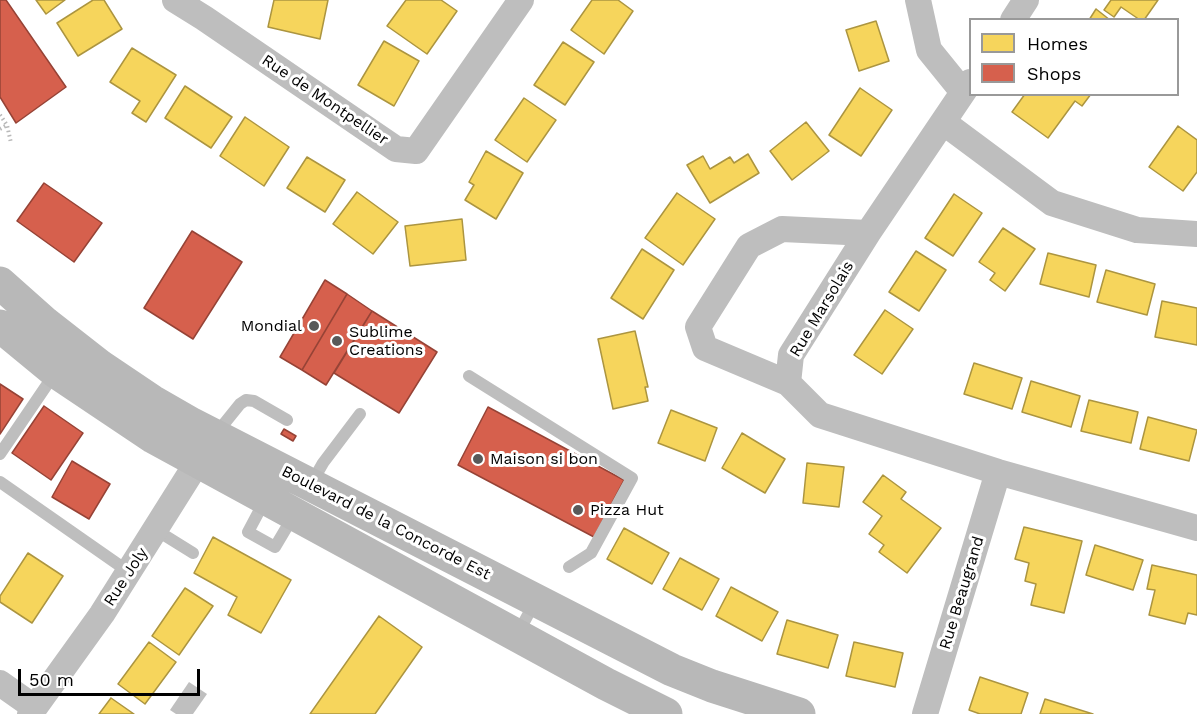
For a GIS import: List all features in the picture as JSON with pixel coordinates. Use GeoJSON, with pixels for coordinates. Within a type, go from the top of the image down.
{"type":"FeatureCollection","features":[{"type":"Feature","properties":{"kind":"street","name":"Rue de Montpellier"},"geometry":{"type":"LineString","coordinates":[[175,0],[209,9],[396,149],[416,151],[521,0]]}},
{"type":"Feature","properties":{"kind":"street","name":"Rue Marsolais"},"geometry":{"type":"LineString","coordinates":[[788,383],[791,355],[868,233],[967,87],[929,50],[918,0]]}},
{"type":"Feature","properties":{"kind":"street"},"geometry":{"type":"LineString","coordinates":[[1014,18],[1026,0]]}},
{"type":"Feature","properties":{"kind":"street"},"geometry":{"type":"LineString","coordinates":[[943,122],[1052,203],[1137,230],[1197,234]]}},
{"type":"Feature","properties":{"kind":"street"},"geometry":{"type":"LineString","coordinates":[[868,233],[782,228],[749,246],[698,327],[705,348],[788,383],[820,415],[998,472],[1197,528]]}},
{"type":"Feature","properties":{"kind":"street","name":"Boulevard de la Concorde Est"},"geometry":{"type":"LineString","coordinates":[[0,283],[45,323],[100,366],[152,401],[266,499],[516,636],[666,714]]}},
{"type":"Feature","properties":{"kind":"street","name":"Boulevard de la Concorde Est"},"geometry":{"type":"LineString","coordinates":[[0,326],[56,372],[126,421],[311,485],[691,678],[799,714]]}},
{"type":"Feature","properties":{"kind":"street","name":"Rue Joly"},"geometry":{"type":"LineString","coordinates":[[32,711],[102,614],[206,449]]}},
{"type":"Feature","properties":{"kind":"street","name":"Rue Beaugrand"},"geometry":{"type":"LineString","coordinates":[[926,714],[998,472]]}},
{"type":"Feature","properties":{"kind":"street"},"geometry":{"type":"LineString","coordinates":[[0,683],[32,711]]}},
{"type":"Feature","properties":{"kind":"lane"},"geometry":{"type":"LineString","coordinates":[[0,454],[56,372]]}},
{"type":"Feature","properties":{"kind":"lane"},"geometry":{"type":"LineString","coordinates":[[469,376],[632,478],[591,553],[569,567]]}},
{"type":"Feature","properties":{"kind":"lane"},"geometry":{"type":"LineString","coordinates":[[206,449],[240,404],[246,400],[254,401],[287,420]]}},
{"type":"Feature","properties":{"kind":"lane"},"geometry":{"type":"LineString","coordinates":[[311,485],[323,463],[360,414]]}},
{"type":"Feature","properties":{"kind":"lane"},"geometry":{"type":"LineString","coordinates":[[0,482],[129,572]]}},
{"type":"Feature","properties":{"kind":"lane"},"geometry":{"type":"LineString","coordinates":[[156,530],[193,553]]}},
{"type":"Feature","properties":{"kind":"lane"},"geometry":{"type":"LineString","coordinates":[[516,636],[536,600]]}},
{"type":"Feature","properties":{"kind":"path"},"geometry":{"type":"LineString","coordinates":[[0,115],[7,125],[11,143]]}},
{"type":"Feature","properties":{"kind":"path"},"geometry":{"type":"LineString","coordinates":[[0,129],[7,125]]}},
{"type":"Feature","properties":{"kind":"shaded area"},"geometry":{"type":"Polygon","coordinates":[[[189,682],[207,694],[193,714],[176,714],[170,710],[189,682]]]}},
{"type":"Feature","properties":{"kind":"building: Homes"},"geometry":{"type":"Polygon","coordinates":[[[36,0],[65,0],[46,14],[36,0]]]}},
{"type":"Feature","properties":{"kind":"building: Homes"},"geometry":{"type":"Polygon","coordinates":[[[93,0],[104,0],[122,29],[78,56],[57,23],[93,0]]]}},
{"type":"Feature","properties":{"kind":"building: Homes"},"geometry":{"type":"Polygon","coordinates":[[[274,0],[328,0],[320,39],[268,27],[274,0]]]}},
{"type":"Feature","properties":{"kind":"building: Homes"},"geometry":{"type":"Polygon","coordinates":[[[406,0],[441,0],[457,11],[427,54],[387,26],[406,0]]]}},
{"type":"Feature","properties":{"kind":"building: Homes"},"geometry":{"type":"Polygon","coordinates":[[[592,0],[618,0],[633,11],[604,54],[571,30],[592,0]]]}},
{"type":"Feature","properties":{"kind":"building: Homes"},"geometry":{"type":"Polygon","coordinates":[[[1111,0],[1158,0],[1145,18],[1137,18],[1121,7],[1114,17],[1104,10],[1111,0]]]}},
{"type":"Feature","properties":{"kind":"building: Homes"},"geometry":{"type":"Polygon","coordinates":[[[1096,9],[1107,18],[1090,18],[1096,9]]]}},
{"type":"Feature","properties":{"kind":"building: Homes"},"geometry":{"type":"Polygon","coordinates":[[[876,21],[889,61],[859,71],[846,30],[876,21]]]}},
{"type":"Feature","properties":{"kind":"building: Homes"},"geometry":{"type":"Polygon","coordinates":[[[384,41],[419,61],[394,106],[358,85],[384,41]]]}},
{"type":"Feature","properties":{"kind":"building: Homes"},"geometry":{"type":"Polygon","coordinates":[[[563,42],[594,62],[565,105],[534,85],[563,42]]]}},
{"type":"Feature","properties":{"kind":"building: Homes"},"geometry":{"type":"Polygon","coordinates":[[[132,48],[176,75],[146,122],[132,113],[140,101],[110,82],[132,48]]]}},
{"type":"Feature","properties":{"kind":"building: Homes"},"geometry":{"type":"Polygon","coordinates":[[[185,86],[232,117],[211,148],[165,118],[185,86]]]}},
{"type":"Feature","properties":{"kind":"building: Homes"},"geometry":{"type":"Polygon","coordinates":[[[860,88],[892,110],[861,156],[829,135],[860,88]]]}},
{"type":"Feature","properties":{"kind":"building: Homes"},"geometry":{"type":"Polygon","coordinates":[[[1024,96],[1090,96],[1082,106],[1075,101],[1048,138],[1012,112],[1024,96]]]}},
{"type":"Feature","properties":{"kind":"building: Homes"},"geometry":{"type":"Polygon","coordinates":[[[524,98],[556,120],[527,162],[495,140],[524,98]]]}},
{"type":"Feature","properties":{"kind":"building: Homes"},"geometry":{"type":"Polygon","coordinates":[[[245,117],[289,147],[264,186],[220,156],[245,117]]]}},
{"type":"Feature","properties":{"kind":"building: Homes"},"geometry":{"type":"Polygon","coordinates":[[[806,122],[829,151],[792,180],[770,151],[806,122]]]}},
{"type":"Feature","properties":{"kind":"building: Homes"},"geometry":{"type":"Polygon","coordinates":[[[1178,126],[1197,140],[1197,172],[1183,191],[1149,167],[1178,126]]]}},
{"type":"Feature","properties":{"kind":"building: Homes"},"geometry":{"type":"Polygon","coordinates":[[[486,151],[523,173],[496,219],[465,200],[474,185],[469,182],[486,151]]]}},
{"type":"Feature","properties":{"kind":"building: Homes"},"geometry":{"type":"Polygon","coordinates":[[[748,154],[759,173],[710,203],[687,165],[703,156],[710,169],[730,157],[734,163],[748,154]]]}},
{"type":"Feature","properties":{"kind":"building: Homes"},"geometry":{"type":"Polygon","coordinates":[[[307,157],[345,180],[325,212],[287,188],[307,157]]]}},
{"type":"Feature","properties":{"kind":"building: Homes"},"geometry":{"type":"Polygon","coordinates":[[[357,192],[398,222],[373,254],[333,224],[357,192]]]}},
{"type":"Feature","properties":{"kind":"building: Homes"},"geometry":{"type":"Polygon","coordinates":[[[677,193],[715,219],[683,265],[645,238],[677,193]]]}},
{"type":"Feature","properties":{"kind":"building: Homes"},"geometry":{"type":"Polygon","coordinates":[[[954,194],[982,213],[953,256],[925,238],[954,194]]]}},
{"type":"Feature","properties":{"kind":"building: Homes"},"geometry":{"type":"Polygon","coordinates":[[[462,219],[466,260],[410,266],[405,226],[462,219]]]}},
{"type":"Feature","properties":{"kind":"building: Homes"},"geometry":{"type":"Polygon","coordinates":[[[1003,228],[1035,249],[1005,291],[990,280],[995,273],[979,262],[1003,228]]]}},
{"type":"Feature","properties":{"kind":"building: Homes"},"geometry":{"type":"Polygon","coordinates":[[[642,249],[674,270],[643,319],[611,298],[642,249]]]}},
{"type":"Feature","properties":{"kind":"building: Homes"},"geometry":{"type":"Polygon","coordinates":[[[916,251],[946,270],[919,311],[889,292],[916,251]]]}},
{"type":"Feature","properties":{"kind":"building: Homes"},"geometry":{"type":"Polygon","coordinates":[[[1048,253],[1096,265],[1089,297],[1040,284],[1048,253]]]}},
{"type":"Feature","properties":{"kind":"building: Homes"},"geometry":{"type":"Polygon","coordinates":[[[1106,270],[1155,284],[1147,315],[1097,302],[1106,270]]]}},
{"type":"Feature","properties":{"kind":"building: Homes"},"geometry":{"type":"Polygon","coordinates":[[[1162,301],[1197,308],[1197,345],[1155,337],[1162,301]]]}},
{"type":"Feature","properties":{"kind":"building: Homes"},"geometry":{"type":"Polygon","coordinates":[[[885,310],[913,329],[882,374],[854,355],[885,310]]]}},
{"type":"Feature","properties":{"kind":"building: Homes"},"geometry":{"type":"Polygon","coordinates":[[[635,331],[648,387],[645,387],[648,401],[613,409],[598,339],[635,331]]]}},
{"type":"Feature","properties":{"kind":"building: Homes"},"geometry":{"type":"Polygon","coordinates":[[[974,363],[1022,378],[1012,409],[964,394],[974,363]]]}},
{"type":"Feature","properties":{"kind":"building: Homes"},"geometry":{"type":"Polygon","coordinates":[[[1031,381],[1080,396],[1071,427],[1022,412],[1031,381]]]}},
{"type":"Feature","properties":{"kind":"building: Homes"},"geometry":{"type":"Polygon","coordinates":[[[1089,400],[1138,412],[1131,443],[1081,431],[1089,400]]]}},
{"type":"Feature","properties":{"kind":"building: Homes"},"geometry":{"type":"Polygon","coordinates":[[[671,410],[717,428],[705,461],[658,443],[671,410]]]}},
{"type":"Feature","properties":{"kind":"building: Homes"},"geometry":{"type":"Polygon","coordinates":[[[1148,417],[1197,430],[1189,461],[1140,449],[1148,417]]]}},
{"type":"Feature","properties":{"kind":"building: Homes"},"geometry":{"type":"Polygon","coordinates":[[[742,433],[785,459],[765,493],[722,468],[742,433]]]}},
{"type":"Feature","properties":{"kind":"building: Homes"},"geometry":{"type":"Polygon","coordinates":[[[807,463],[844,467],[839,507],[803,503],[807,463]]]}},
{"type":"Feature","properties":{"kind":"building: Homes"},"geometry":{"type":"Polygon","coordinates":[[[883,475],[906,492],[901,499],[941,528],[907,573],[879,552],[884,545],[869,534],[882,516],[863,502],[883,475]]]}},
{"type":"Feature","properties":{"kind":"building: Homes"},"geometry":{"type":"Polygon","coordinates":[[[1024,527],[1082,541],[1064,613],[1031,605],[1036,584],[1025,581],[1029,563],[1015,559],[1024,527]]]}},
{"type":"Feature","properties":{"kind":"building: Homes"},"geometry":{"type":"Polygon","coordinates":[[[624,528],[669,553],[652,584],[607,559],[624,528]]]}},
{"type":"Feature","properties":{"kind":"building: Homes"},"geometry":{"type":"Polygon","coordinates":[[[213,537],[291,580],[261,633],[228,615],[237,597],[194,573],[213,537]]]}},
{"type":"Feature","properties":{"kind":"building: Homes"},"geometry":{"type":"Polygon","coordinates":[[[1095,545],[1143,560],[1133,590],[1086,575],[1095,545]]]}},
{"type":"Feature","properties":{"kind":"building: Homes"},"geometry":{"type":"Polygon","coordinates":[[[28,553],[63,576],[32,623],[0,602],[0,596],[28,553]]]}},
{"type":"Feature","properties":{"kind":"building: Homes"},"geometry":{"type":"Polygon","coordinates":[[[680,558],[719,579],[702,610],[663,589],[680,558]]]}},
{"type":"Feature","properties":{"kind":"building: Homes"},"geometry":{"type":"Polygon","coordinates":[[[1152,565],[1197,575],[1197,615],[1188,613],[1185,624],[1149,615],[1155,590],[1147,589],[1152,565]]]}},
{"type":"Feature","properties":{"kind":"building: Homes"},"geometry":{"type":"Polygon","coordinates":[[[731,587],[778,612],[762,641],[716,616],[731,587]]]}},
{"type":"Feature","properties":{"kind":"building: Homes"},"geometry":{"type":"Polygon","coordinates":[[[185,588],[213,606],[179,655],[152,636],[185,588]]]}},
{"type":"Feature","properties":{"kind":"building: Homes"},"geometry":{"type":"Polygon","coordinates":[[[379,616],[422,647],[375,714],[310,714],[379,616]]]}},
{"type":"Feature","properties":{"kind":"building: Homes"},"geometry":{"type":"Polygon","coordinates":[[[787,620],[838,635],[828,668],[777,654],[787,620]]]}},
{"type":"Feature","properties":{"kind":"building: Homes"},"geometry":{"type":"Polygon","coordinates":[[[149,642],[176,662],[145,704],[118,684],[149,642]]]}},
{"type":"Feature","properties":{"kind":"building: Homes"},"geometry":{"type":"Polygon","coordinates":[[[854,642],[903,653],[895,687],[846,676],[854,642]]]}},
{"type":"Feature","properties":{"kind":"building: Homes"},"geometry":{"type":"Polygon","coordinates":[[[980,677],[1028,693],[1021,714],[980,714],[969,710],[980,677]]]}},
{"type":"Feature","properties":{"kind":"building: Homes"},"geometry":{"type":"Polygon","coordinates":[[[111,698],[134,714],[99,714],[111,698]]]}},
{"type":"Feature","properties":{"kind":"building: Homes"},"geometry":{"type":"Polygon","coordinates":[[[1045,699],[1093,714],[1040,714],[1045,699]]]}},
{"type":"Feature","properties":{"kind":"building: Shops"},"geometry":{"type":"Polygon","coordinates":[[[0,0],[6,0],[66,87],[16,123],[0,97],[0,0]]]}},
{"type":"Feature","properties":{"kind":"building: Shops"},"geometry":{"type":"Polygon","coordinates":[[[44,183],[102,223],[74,262],[17,221],[44,183]]]}},
{"type":"Feature","properties":{"kind":"building: Shops"},"geometry":{"type":"Polygon","coordinates":[[[192,231],[242,262],[193,339],[144,308],[192,231]]]}},
{"type":"Feature","properties":{"kind":"building: Shops","name":"Mondial"},"geometry":{"type":"Polygon","coordinates":[[[325,280],[347,294],[302,370],[280,357],[325,280]]]}},
{"type":"Feature","properties":{"kind":"building: Shops","name":"Sublime Creations"},"geometry":{"type":"Polygon","coordinates":[[[347,294],[372,311],[326,385],[302,370],[347,294]]]}},
{"type":"Feature","properties":{"kind":"building: Shops"},"geometry":{"type":"Polygon","coordinates":[[[372,311],[437,352],[399,413],[334,373],[372,311]]]}},
{"type":"Feature","properties":{"kind":"building: Shops"},"geometry":{"type":"Polygon","coordinates":[[[0,384],[23,399],[0,434],[0,384]]]}},
{"type":"Feature","properties":{"kind":"building: Shops"},"geometry":{"type":"Polygon","coordinates":[[[44,406],[83,433],[51,480],[12,453],[44,406]]]}},
{"type":"Feature","properties":{"kind":"building: Shops"},"geometry":{"type":"Polygon","coordinates":[[[488,407],[624,480],[594,537],[458,465],[488,407]]]}},
{"type":"Feature","properties":{"kind":"building: Shops"},"geometry":{"type":"Polygon","coordinates":[[[284,429],[296,436],[293,441],[281,434],[284,429]]]}},
{"type":"Feature","properties":{"kind":"building: Shops"},"geometry":{"type":"Polygon","coordinates":[[[72,461],[110,484],[89,519],[52,497],[72,461]]]}},
{"type":"Feature","properties":{"kind":"place","name":"Mondial"},"geometry":{"type":"Point","coordinates":[314,326]}},
{"type":"Feature","properties":{"kind":"place","name":"Sublime Creations"},"geometry":{"type":"Point","coordinates":[337,341]}},
{"type":"Feature","properties":{"kind":"place","name":"Maison si bon"},"geometry":{"type":"Point","coordinates":[478,459]}},
{"type":"Feature","properties":{"kind":"place","name":"Pizza Hut"},"geometry":{"type":"Point","coordinates":[578,510]}}]}
